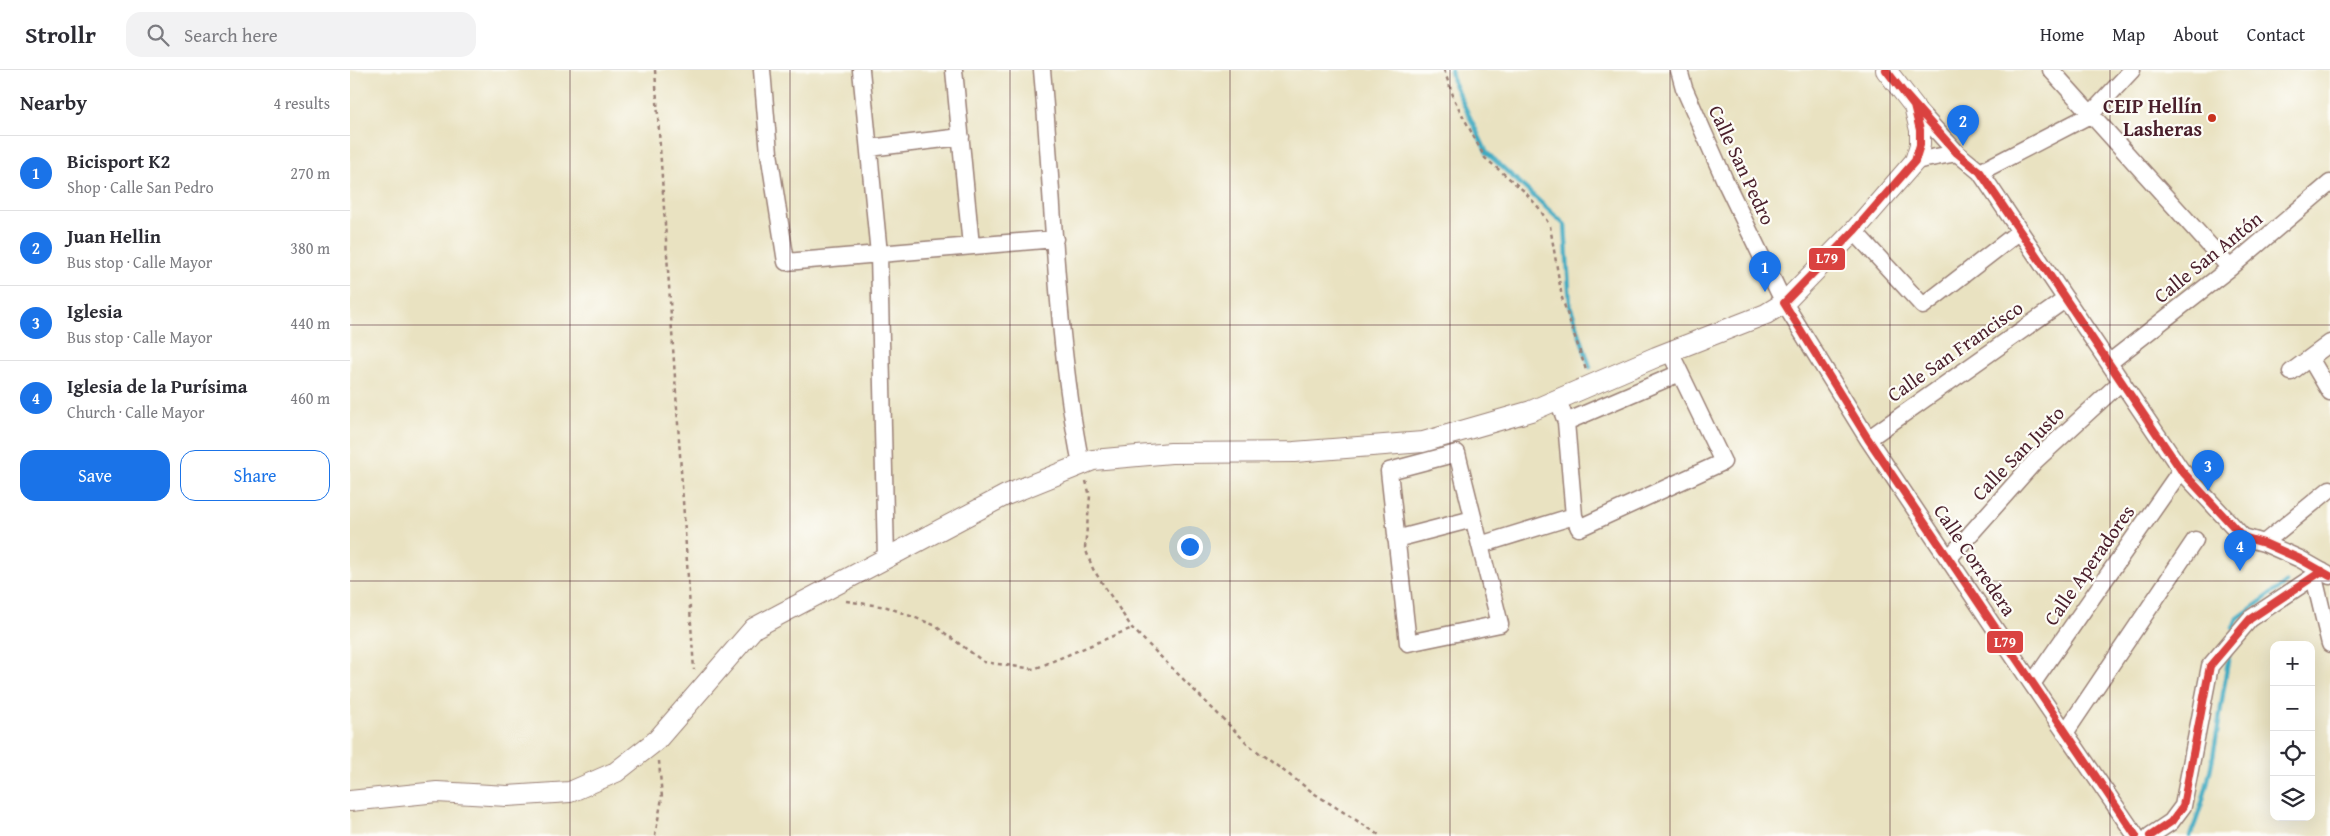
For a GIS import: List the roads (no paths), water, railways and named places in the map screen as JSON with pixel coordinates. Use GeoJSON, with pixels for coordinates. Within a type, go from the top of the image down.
{"type":"FeatureCollection","features":[{"type":"Feature","properties":{"kind":"main road"},"geometry":{"type":"LineString","coordinates":[[350,801],[437,792],[507,796],[570,792],[616,772],[657,740],[754,628],[1006,495],[1081,464],[1093,460],[1171,453],[1294,452],[1423,442],[1531,411],[1670,352],[1766,314],[1784,303],[1854,231],[1915,161],[1920,145],[1920,130],[1914,106],[1886,70]]}},
{"type":"Feature","properties":{"kind":"street"},"geometry":{"type":"LineString","coordinates":[[762,70],[769,153],[786,262],[1055,239]]}},
{"type":"Feature","properties":{"kind":"street"},"geometry":{"type":"LineString","coordinates":[[861,70],[879,254],[886,559]]}},
{"type":"Feature","properties":{"kind":"street"},"geometry":{"type":"LineString","coordinates":[[954,70],[971,246]]}},
{"type":"Feature","properties":{"kind":"street"},"geometry":{"type":"LineString","coordinates":[[1042,70],[1059,298],[1075,434],[1081,464]]}},
{"type":"Feature","properties":{"kind":"street","name":"Calle San Pedro"},"geometry":{"type":"LineString","coordinates":[[1679,70],[1684,88],[1726,183],[1784,303]]}},
{"type":"Feature","properties":{"kind":"street"},"geometry":{"type":"LineString","coordinates":[[2051,70],[2230,268]]}},
{"type":"Feature","properties":{"kind":"street"},"geometry":{"type":"LineString","coordinates":[[1980,172],[2090,115],[2132,70]]}},
{"type":"Feature","properties":{"kind":"street"},"geometry":{"type":"LineString","coordinates":[[1914,106],[1956,152],[1980,172],[2110,362],[2181,470],[2243,537],[2264,543],[2322,575]]}},
{"type":"Feature","properties":{"kind":"street"},"geometry":{"type":"LineString","coordinates":[[869,148],[961,137]]}},
{"type":"Feature","properties":{"kind":"street"},"geometry":{"type":"LineString","coordinates":[[1915,161],[1956,152]]}},
{"type":"Feature","properties":{"kind":"street","name":"Calle San Antón"},"geometry":{"type":"LineString","coordinates":[[2110,362],[2230,268],[2330,183]]}},
{"type":"Feature","properties":{"kind":"street"},"geometry":{"type":"LineString","coordinates":[[1854,231],[1923,306],[2020,232]]}},
{"type":"Feature","properties":{"kind":"street","name":"Calle San Francisco"},"geometry":{"type":"LineString","coordinates":[[1868,439],[2066,299]]}},
{"type":"Feature","properties":{"kind":"street","name":"Calle Corredera"},"geometry":{"type":"LineString","coordinates":[[1784,303],[1868,439],[2136,836]]}},
{"type":"Feature","properties":{"kind":"street"},"geometry":{"type":"LineString","coordinates":[[2291,372],[2330,343]]}},
{"type":"Feature","properties":{"kind":"street"},"geometry":{"type":"LineString","coordinates":[[1480,545],[1577,522],[1723,462],[1670,352]]}},
{"type":"Feature","properties":{"kind":"street"},"geometry":{"type":"LineString","coordinates":[[2310,358],[2330,392]]}},
{"type":"Feature","properties":{"kind":"street"},"geometry":{"type":"LineString","coordinates":[[1566,422],[1680,373]]}},
{"type":"Feature","properties":{"kind":"street","name":"Calle San Justo"},"geometry":{"type":"LineString","coordinates":[[1949,558],[2036,460],[2122,381]]}},
{"type":"Feature","properties":{"kind":"street"},"geometry":{"type":"LineString","coordinates":[[1558,400],[1566,422],[1577,522]]}},
{"type":"Feature","properties":{"kind":"street"},"geometry":{"type":"LineString","coordinates":[[1457,453],[1473,518],[1500,624],[1408,643],[1389,472],[1457,453]]}},
{"type":"Feature","properties":{"kind":"street","name":"Calle Aperadores"},"geometry":{"type":"LineString","coordinates":[[2032,684],[2181,470]]}},
{"type":"Feature","properties":{"kind":"street"},"geometry":{"type":"LineString","coordinates":[[2264,543],[2330,489]]}},
{"type":"Feature","properties":{"kind":"street"},"geometry":{"type":"LineString","coordinates":[[1396,539],[1473,518]]}},
{"type":"Feature","properties":{"kind":"street"},"geometry":{"type":"LineString","coordinates":[[2065,733],[2195,540]]}},
{"type":"Feature","properties":{"kind":"street"},"geometry":{"type":"LineString","coordinates":[[2322,575],[2330,644]]}},
{"type":"Feature","properties":{"kind":"street"},"geometry":{"type":"LineString","coordinates":[[2150,836],[2171,822],[2183,806],[2210,666],[2250,619],[2322,575]]}},
{"type":"Feature","properties":{"kind":"waterway"},"geometry":{"type":"LineString","coordinates":[[1451,70],[1453,82],[1487,153],[1565,225],[1570,305],[1590,367]]}},
{"type":"Feature","properties":{"kind":"waterway"},"geometry":{"type":"LineString","coordinates":[[2233,628],[2238,618],[2286,583]]}},
{"type":"Feature","properties":{"kind":"waterway"},"geometry":{"type":"LineString","coordinates":[[2190,836],[2205,793],[2210,770],[2229,655]]}},
{"type":"Feature","properties":{"kind":"place","name":"CEIP Hellín Lasheras"},"geometry":{"type":"Point","coordinates":[2212,118]}},
{"type":"Feature","properties":{"kind":"place","name":"Juan Hellin"},"geometry":{"type":"Point","coordinates":[1963,146]}},
{"type":"Feature","properties":{"kind":"place","name":"Bicisport K2"},"geometry":{"type":"Point","coordinates":[1765,292]}},
{"type":"Feature","properties":{"kind":"place","name":"Iglesia"},"geometry":{"type":"Point","coordinates":[2208,491]}},
{"type":"Feature","properties":{"kind":"place","name":"Iglesia de la Purísima"},"geometry":{"type":"Point","coordinates":[2240,571]}}]}
